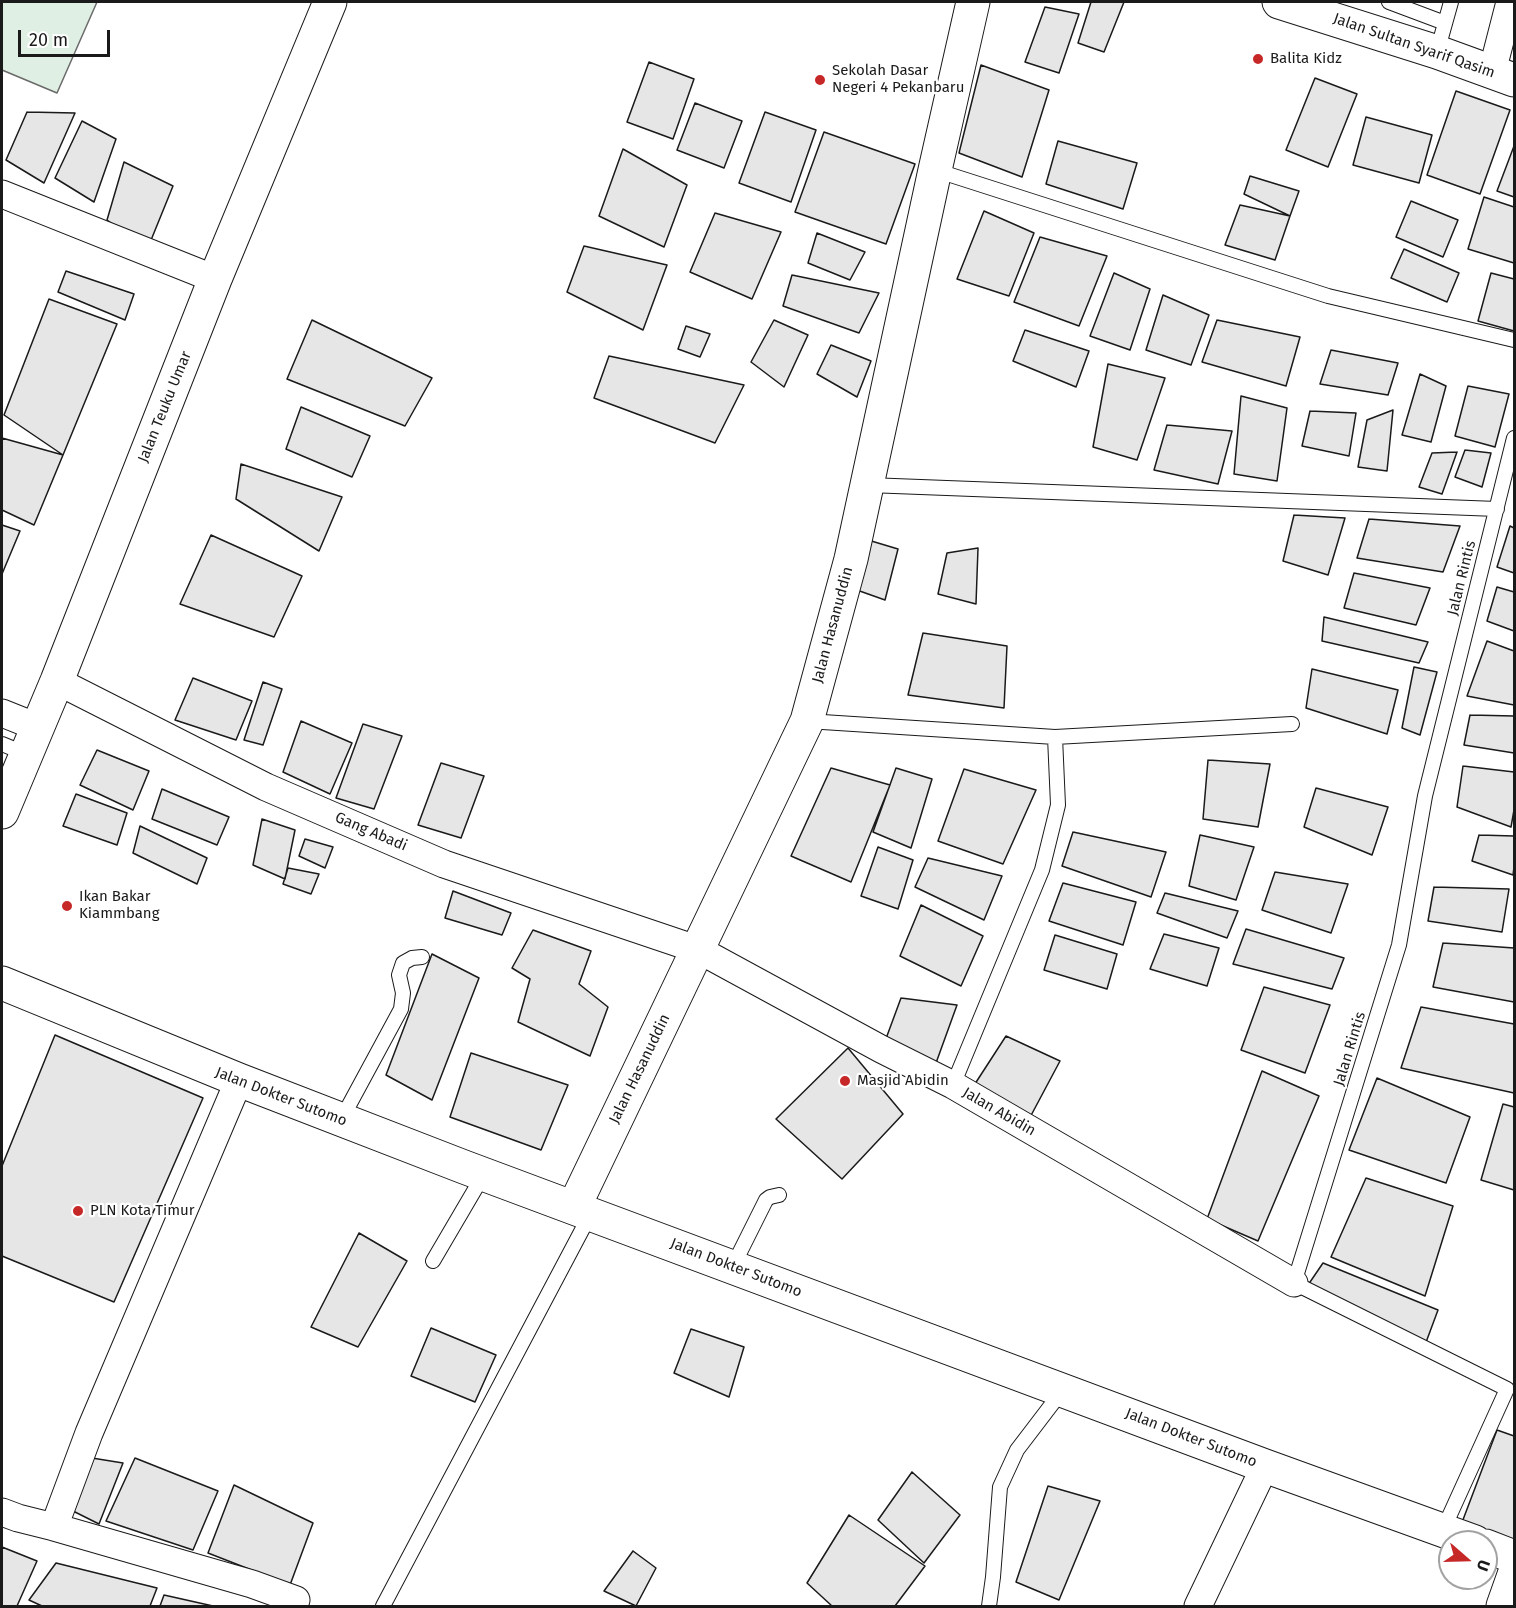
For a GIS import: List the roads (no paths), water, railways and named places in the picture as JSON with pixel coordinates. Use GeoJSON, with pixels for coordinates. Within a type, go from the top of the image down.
{"type":"FeatureCollection","features":[{"type":"Feature","properties":{"kind":"street","name":"Jalan Teuku Umar"},"geometry":{"type":"LineString","coordinates":[[2,813],[22,742],[57,681],[215,279],[330,2]]}},
{"type":"Feature","properties":{"kind":"street","name":"Jalan Hasanuddin"},"geometry":{"type":"LineString","coordinates":[[582,1210],[699,950],[807,721],[851,559],[973,2]]}},
{"type":"Feature","properties":{"kind":"street","name":"Jalan Sultan Syarif Qasim"},"geometry":{"type":"LineString","coordinates":[[1279,2],[1441,38],[1503,76]]}},
{"type":"Feature","properties":{"kind":"street"},"geometry":{"type":"LineString","coordinates":[[1503,76],[1510,2]]}},
{"type":"Feature","properties":{"kind":"street"},"geometry":{"type":"LineString","coordinates":[[2,194],[215,279]]}},
{"type":"Feature","properties":{"kind":"street","name":"Gang Abadi"},"geometry":{"type":"LineString","coordinates":[[57,681],[266,787],[444,864],[699,950]]}},
{"type":"Feature","properties":{"kind":"street"},"geometry":{"type":"LineString","coordinates":[[2,713],[22,742]]}},
{"type":"Feature","properties":{"kind":"street","name":"Jalan Abidin"},"geometry":{"type":"LineString","coordinates":[[699,950],[881,1049],[953,1085],[1294,1283]]}},
{"type":"Feature","properties":{"kind":"street","name":"Jalan Dokter Sutomo"},"geometry":{"type":"LineString","coordinates":[[2,983],[341,1120],[1265,1467],[1443,1530]]}},
{"type":"Feature","properties":{"kind":"street"},"geometry":{"type":"LineString","coordinates":[[54,1527],[89,1433],[239,1080]]}},
{"type":"Feature","properties":{"kind":"street"},"geometry":{"type":"LineString","coordinates":[[1198,1606],[1265,1467]]}},
{"type":"Feature","properties":{"kind":"street"},"geometry":{"type":"LineString","coordinates":[[2,1512],[252,1584],[296,1600]]}},
{"type":"Feature","properties":{"kind":"street"},"geometry":{"type":"LineString","coordinates":[[1498,1551],[1515,1557]]}},
{"type":"Feature","properties":{"kind":"street"},"geometry":{"type":"LineString","coordinates":[[1503,1606],[1515,1575]]}},
{"type":"Feature","properties":{"kind":"lane"},"geometry":{"type":"LineString","coordinates":[[1389,2],[1441,38],[1450,2]]}},
{"type":"Feature","properties":{"kind":"lane"},"geometry":{"type":"LineString","coordinates":[[935,170],[1328,296],[1515,340]]}},
{"type":"Feature","properties":{"kind":"lane","name":"Jalan Rintis"},"geometry":{"type":"LineString","coordinates":[[1294,1283],[1399,945],[1425,796],[1515,438]]}},
{"type":"Feature","properties":{"kind":"lane"},"geometry":{"type":"LineString","coordinates":[[868,485],[1497,509]]}},
{"type":"Feature","properties":{"kind":"lane"},"geometry":{"type":"LineString","coordinates":[[807,721],[1055,737],[1292,724]]}},
{"type":"Feature","properties":{"kind":"lane"},"geometry":{"type":"LineString","coordinates":[[953,1085],[1042,870],[1058,805],[1055,737]]}},
{"type":"Feature","properties":{"kind":"lane"},"geometry":{"type":"LineString","coordinates":[[341,1120],[401,1009],[403,993],[399,975],[404,963],[412,958],[422,957]]}},
{"type":"Feature","properties":{"kind":"lane"},"geometry":{"type":"LineString","coordinates":[[434,1261],[484,1174]]}},
{"type":"Feature","properties":{"kind":"lane"},"geometry":{"type":"LineString","coordinates":[[733,1266],[766,1200],[779,1196]]}},
{"type":"Feature","properties":{"kind":"lane"},"geometry":{"type":"LineString","coordinates":[[383,1606],[582,1210]]}},
{"type":"Feature","properties":{"kind":"lane"},"geometry":{"type":"LineString","coordinates":[[1294,1283],[1511,1388],[1443,1530]]}},
{"type":"Feature","properties":{"kind":"lane"},"geometry":{"type":"LineString","coordinates":[[989,1606],[1000,1487],[1017,1450],[1063,1390]]}},
{"type":"Feature","properties":{"kind":"place","name":"Balita Kidz"},"geometry":{"type":"Point","coordinates":[1258,59]}},
{"type":"Feature","properties":{"kind":"place","name":"Sekolah Dasar Negeri 4 Pekanbaru"},"geometry":{"type":"Point","coordinates":[820,80]}},
{"type":"Feature","properties":{"kind":"place","name":"Ikan Bakar Kiammbang"},"geometry":{"type":"Point","coordinates":[67,906]}},
{"type":"Feature","properties":{"kind":"place","name":"Masjid Abidin"},"geometry":{"type":"Point","coordinates":[845,1081]}},
{"type":"Feature","properties":{"kind":"place","name":"PLN Kota Timur"},"geometry":{"type":"Point","coordinates":[78,1211]}}]}
